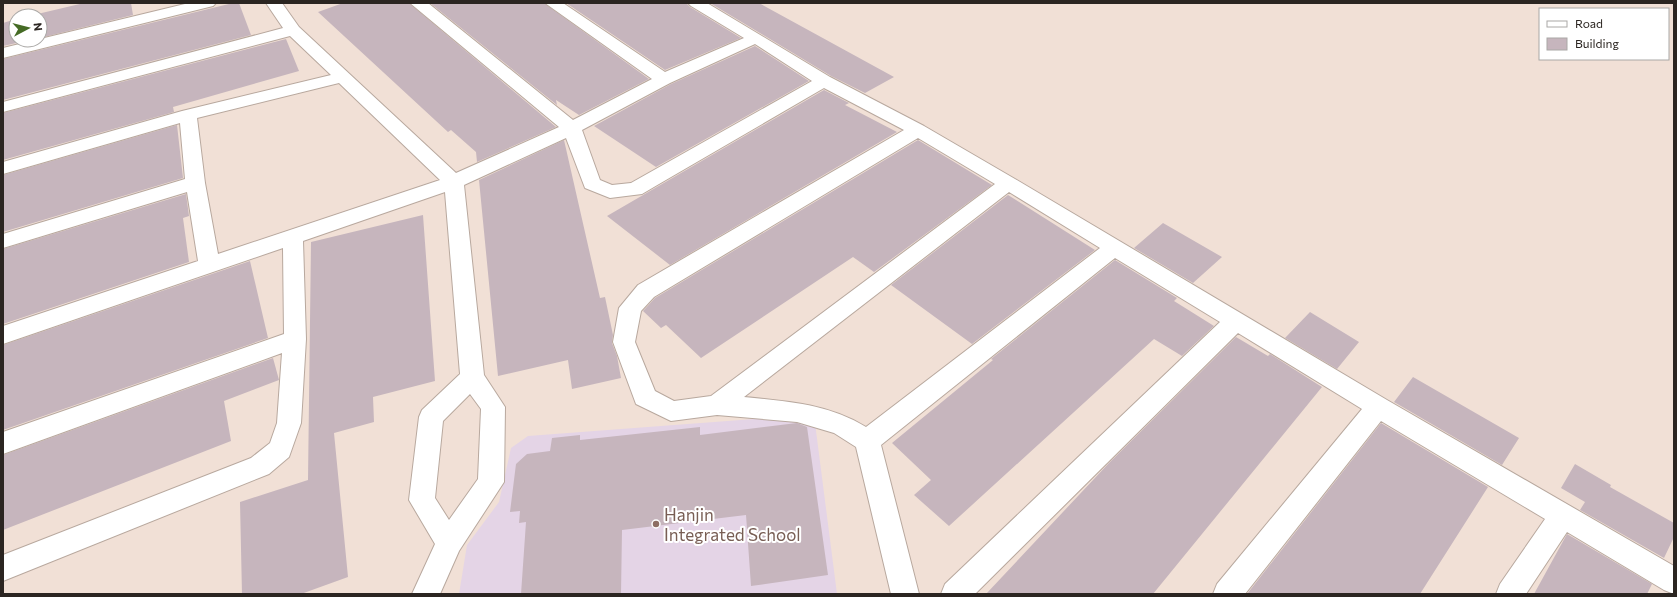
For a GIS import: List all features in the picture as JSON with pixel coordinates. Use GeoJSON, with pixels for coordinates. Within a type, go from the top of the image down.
{"type":"FeatureCollection","features":[{"type":"Feature","properties":{"kind":"street"},"geometry":{"type":"LineString","coordinates":[[3,53],[208,3]]}},
{"type":"Feature","properties":{"kind":"street"},"geometry":{"type":"LineString","coordinates":[[274,3],[293,30],[454,182],[472,377],[494,407],[492,482],[450,543],[426,594]]}},
{"type":"Feature","properties":{"kind":"street"},"geometry":{"type":"LineString","coordinates":[[418,3],[572,128],[592,184],[610,192],[635,189],[824,81]]}},
{"type":"Feature","properties":{"kind":"street"},"geometry":{"type":"LineString","coordinates":[[553,3],[664,79]]}},
{"type":"Feature","properties":{"kind":"street"},"geometry":{"type":"LineString","coordinates":[[696,3],[756,38],[824,81],[918,130],[1008,183],[1378,407],[1674,581]]}},
{"type":"Feature","properties":{"kind":"street"},"geometry":{"type":"LineString","coordinates":[[3,107],[293,30]]}},
{"type":"Feature","properties":{"kind":"street"},"geometry":{"type":"LineString","coordinates":[[3,334],[454,182],[572,128],[664,79],[756,38]]}},
{"type":"Feature","properties":{"kind":"street"},"geometry":{"type":"LineString","coordinates":[[3,168],[188,116],[344,77]]}},
{"type":"Feature","properties":{"kind":"street"},"geometry":{"type":"LineString","coordinates":[[188,116],[196,184],[209,264]]}},
{"type":"Feature","properties":{"kind":"street"},"geometry":{"type":"LineString","coordinates":[[905,594],[867,441],[842,425],[797,412],[717,405],[671,411],[645,397],[624,342],[630,308],[646,291],[918,130]]}},
{"type":"Feature","properties":{"kind":"street"},"geometry":{"type":"LineString","coordinates":[[717,405],[1008,183]]}},
{"type":"Feature","properties":{"kind":"street"},"geometry":{"type":"LineString","coordinates":[[3,241],[196,184]]}},
{"type":"Feature","properties":{"kind":"street"},"geometry":{"type":"LineString","coordinates":[[3,568],[260,466],[280,449],[289,423],[294,339],[293,237]]}},
{"type":"Feature","properties":{"kind":"street"},"geometry":{"type":"LineString","coordinates":[[867,441],[1114,248]]}},
{"type":"Feature","properties":{"kind":"street"},"geometry":{"type":"LineString","coordinates":[[955,594],[1236,321]]}},
{"type":"Feature","properties":{"kind":"street"},"geometry":{"type":"LineString","coordinates":[[3,443],[294,339]]}},
{"type":"Feature","properties":{"kind":"street"},"geometry":{"type":"LineString","coordinates":[[450,543],[422,500],[431,417],[472,377]]}},
{"type":"Feature","properties":{"kind":"street"},"geometry":{"type":"LineString","coordinates":[[1227,594],[1378,407]]}},
{"type":"Feature","properties":{"kind":"street"},"geometry":{"type":"LineString","coordinates":[[1510,594],[1563,515]]}},
{"type":"Feature","properties":{"kind":"shaded area","name":"Hanjin Integrated School"},"geometry":{"type":"Polygon","coordinates":[[[795,416],[815,423],[837,594],[459,594],[467,545],[499,502],[511,448],[528,436],[795,416]]]}},
{"type":"Feature","properties":{"kind":"building"},"geometry":{"type":"Polygon","coordinates":[[[84,3],[131,3],[133,15],[48,36],[48,12],[84,3]]]}},
{"type":"Feature","properties":{"kind":"building"},"geometry":{"type":"Polygon","coordinates":[[[233,3],[239,3],[251,35],[3,100],[3,59],[233,3]]]}},
{"type":"Feature","properties":{"kind":"building"},"geometry":{"type":"Polygon","coordinates":[[[343,3],[409,3],[556,127],[477,162],[476,152],[451,130],[448,132],[318,12],[343,3]]]}},
{"type":"Feature","properties":{"kind":"building"},"geometry":{"type":"Polygon","coordinates":[[[430,3],[544,3],[649,79],[579,115],[556,100],[557,105],[430,3]]]}},
{"type":"Feature","properties":{"kind":"building"},"geometry":{"type":"Polygon","coordinates":[[[566,3],[686,3],[690,7],[741,38],[665,70],[566,3]]]}},
{"type":"Feature","properties":{"kind":"building"},"geometry":{"type":"Polygon","coordinates":[[[710,3],[759,3],[894,77],[865,93],[831,76],[710,3]]]}},
{"type":"Feature","properties":{"kind":"building"},"geometry":{"type":"Polygon","coordinates":[[[8,21],[8,45],[3,46],[3,23],[8,21]]]}},
{"type":"Feature","properties":{"kind":"building"},"geometry":{"type":"Polygon","coordinates":[[[286,39],[299,71],[173,107],[174,112],[3,160],[3,113],[286,39]]]}},
{"type":"Feature","properties":{"kind":"building"},"geometry":{"type":"Polygon","coordinates":[[[755,46],[809,81],[656,167],[594,126],[671,84],[755,46]]]}},
{"type":"Feature","properties":{"kind":"building"},"geometry":{"type":"Polygon","coordinates":[[[824,90],[849,103],[845,105],[897,132],[670,265],[607,216],[824,90]]]}},
{"type":"Feature","properties":{"kind":"building"},"geometry":{"type":"Polygon","coordinates":[[[177,125],[183,178],[3,232],[3,175],[177,125]]]}},
{"type":"Feature","properties":{"kind":"building"},"geometry":{"type":"Polygon","coordinates":[[[564,140],[600,298],[605,297],[613,335],[612,343],[617,356],[621,378],[572,389],[568,360],[498,376],[479,180],[564,140]]]}},
{"type":"Feature","properties":{"kind":"building"},"geometry":{"type":"Polygon","coordinates":[[[918,140],[992,185],[874,272],[853,257],[701,358],[666,325],[661,328],[643,311],[655,298],[918,140]]]}},
{"type":"Feature","properties":{"kind":"building"},"geometry":{"type":"Polygon","coordinates":[[[186,194],[189,216],[183,218],[189,262],[3,324],[3,249],[186,194]]]}},
{"type":"Feature","properties":{"kind":"building"},"geometry":{"type":"Polygon","coordinates":[[[1008,195],[1095,250],[972,344],[891,285],[1008,195]]]}},
{"type":"Feature","properties":{"kind":"building"},"geometry":{"type":"Polygon","coordinates":[[[423,215],[435,381],[373,397],[374,422],[334,433],[348,577],[301,594],[242,594],[240,502],[308,480],[311,242],[423,215]]]}},
{"type":"Feature","properties":{"kind":"building"},"geometry":{"type":"Polygon","coordinates":[[[1163,223],[1222,257],[1193,283],[1134,248],[1163,223]]]}},
{"type":"Feature","properties":{"kind":"building"},"geometry":{"type":"Polygon","coordinates":[[[1115,260],[1177,298],[1174,301],[1214,326],[1182,356],[1154,339],[949,526],[914,495],[931,480],[892,443],[993,360],[991,359],[1115,260]]]}},
{"type":"Feature","properties":{"kind":"building"},"geometry":{"type":"Polygon","coordinates":[[[250,261],[268,338],[3,430],[3,345],[250,261]]]}},
{"type":"Feature","properties":{"kind":"building"},"geometry":{"type":"Polygon","coordinates":[[[1310,312],[1359,342],[1337,369],[1285,338],[1310,312]]]}},
{"type":"Feature","properties":{"kind":"building"},"geometry":{"type":"Polygon","coordinates":[[[1236,337],[1268,356],[1270,354],[1322,387],[1153,594],[986,594],[1109,463],[1236,337]]]}},
{"type":"Feature","properties":{"kind":"building"},"geometry":{"type":"Polygon","coordinates":[[[273,358],[279,380],[224,401],[231,441],[3,530],[3,455],[273,358]]]}},
{"type":"Feature","properties":{"kind":"building"},"geometry":{"type":"Polygon","coordinates":[[[1413,377],[1519,438],[1502,465],[1394,402],[1413,377]]]}},
{"type":"Feature","properties":{"kind":"building","name":"Hanjin Integrated School"},"geometry":{"type":"Polygon","coordinates":[[[797,423],[807,427],[828,575],[751,586],[746,515],[622,530],[621,594],[521,594],[526,522],[519,523],[520,511],[510,512],[516,464],[527,454],[550,451],[552,438],[580,435],[580,440],[700,427],[700,435],[797,423]]]}},
{"type":"Feature","properties":{"kind":"building"},"geometry":{"type":"Polygon","coordinates":[[[1381,423],[1488,487],[1420,594],[1247,594],[1381,423]]]}},
{"type":"Feature","properties":{"kind":"building"},"geometry":{"type":"Polygon","coordinates":[[[1575,464],[1611,485],[1610,487],[1674,523],[1674,537],[1664,558],[1580,510],[1585,502],[1561,488],[1575,464]]]}},
{"type":"Feature","properties":{"kind":"building"},"geometry":{"type":"Polygon","coordinates":[[[1567,534],[1652,584],[1647,594],[1534,594],[1567,534]]]}},
{"type":"Feature","properties":{"kind":"place","name":"Hanjin Integrated School"},"geometry":{"type":"Point","coordinates":[656,524]}}]}
